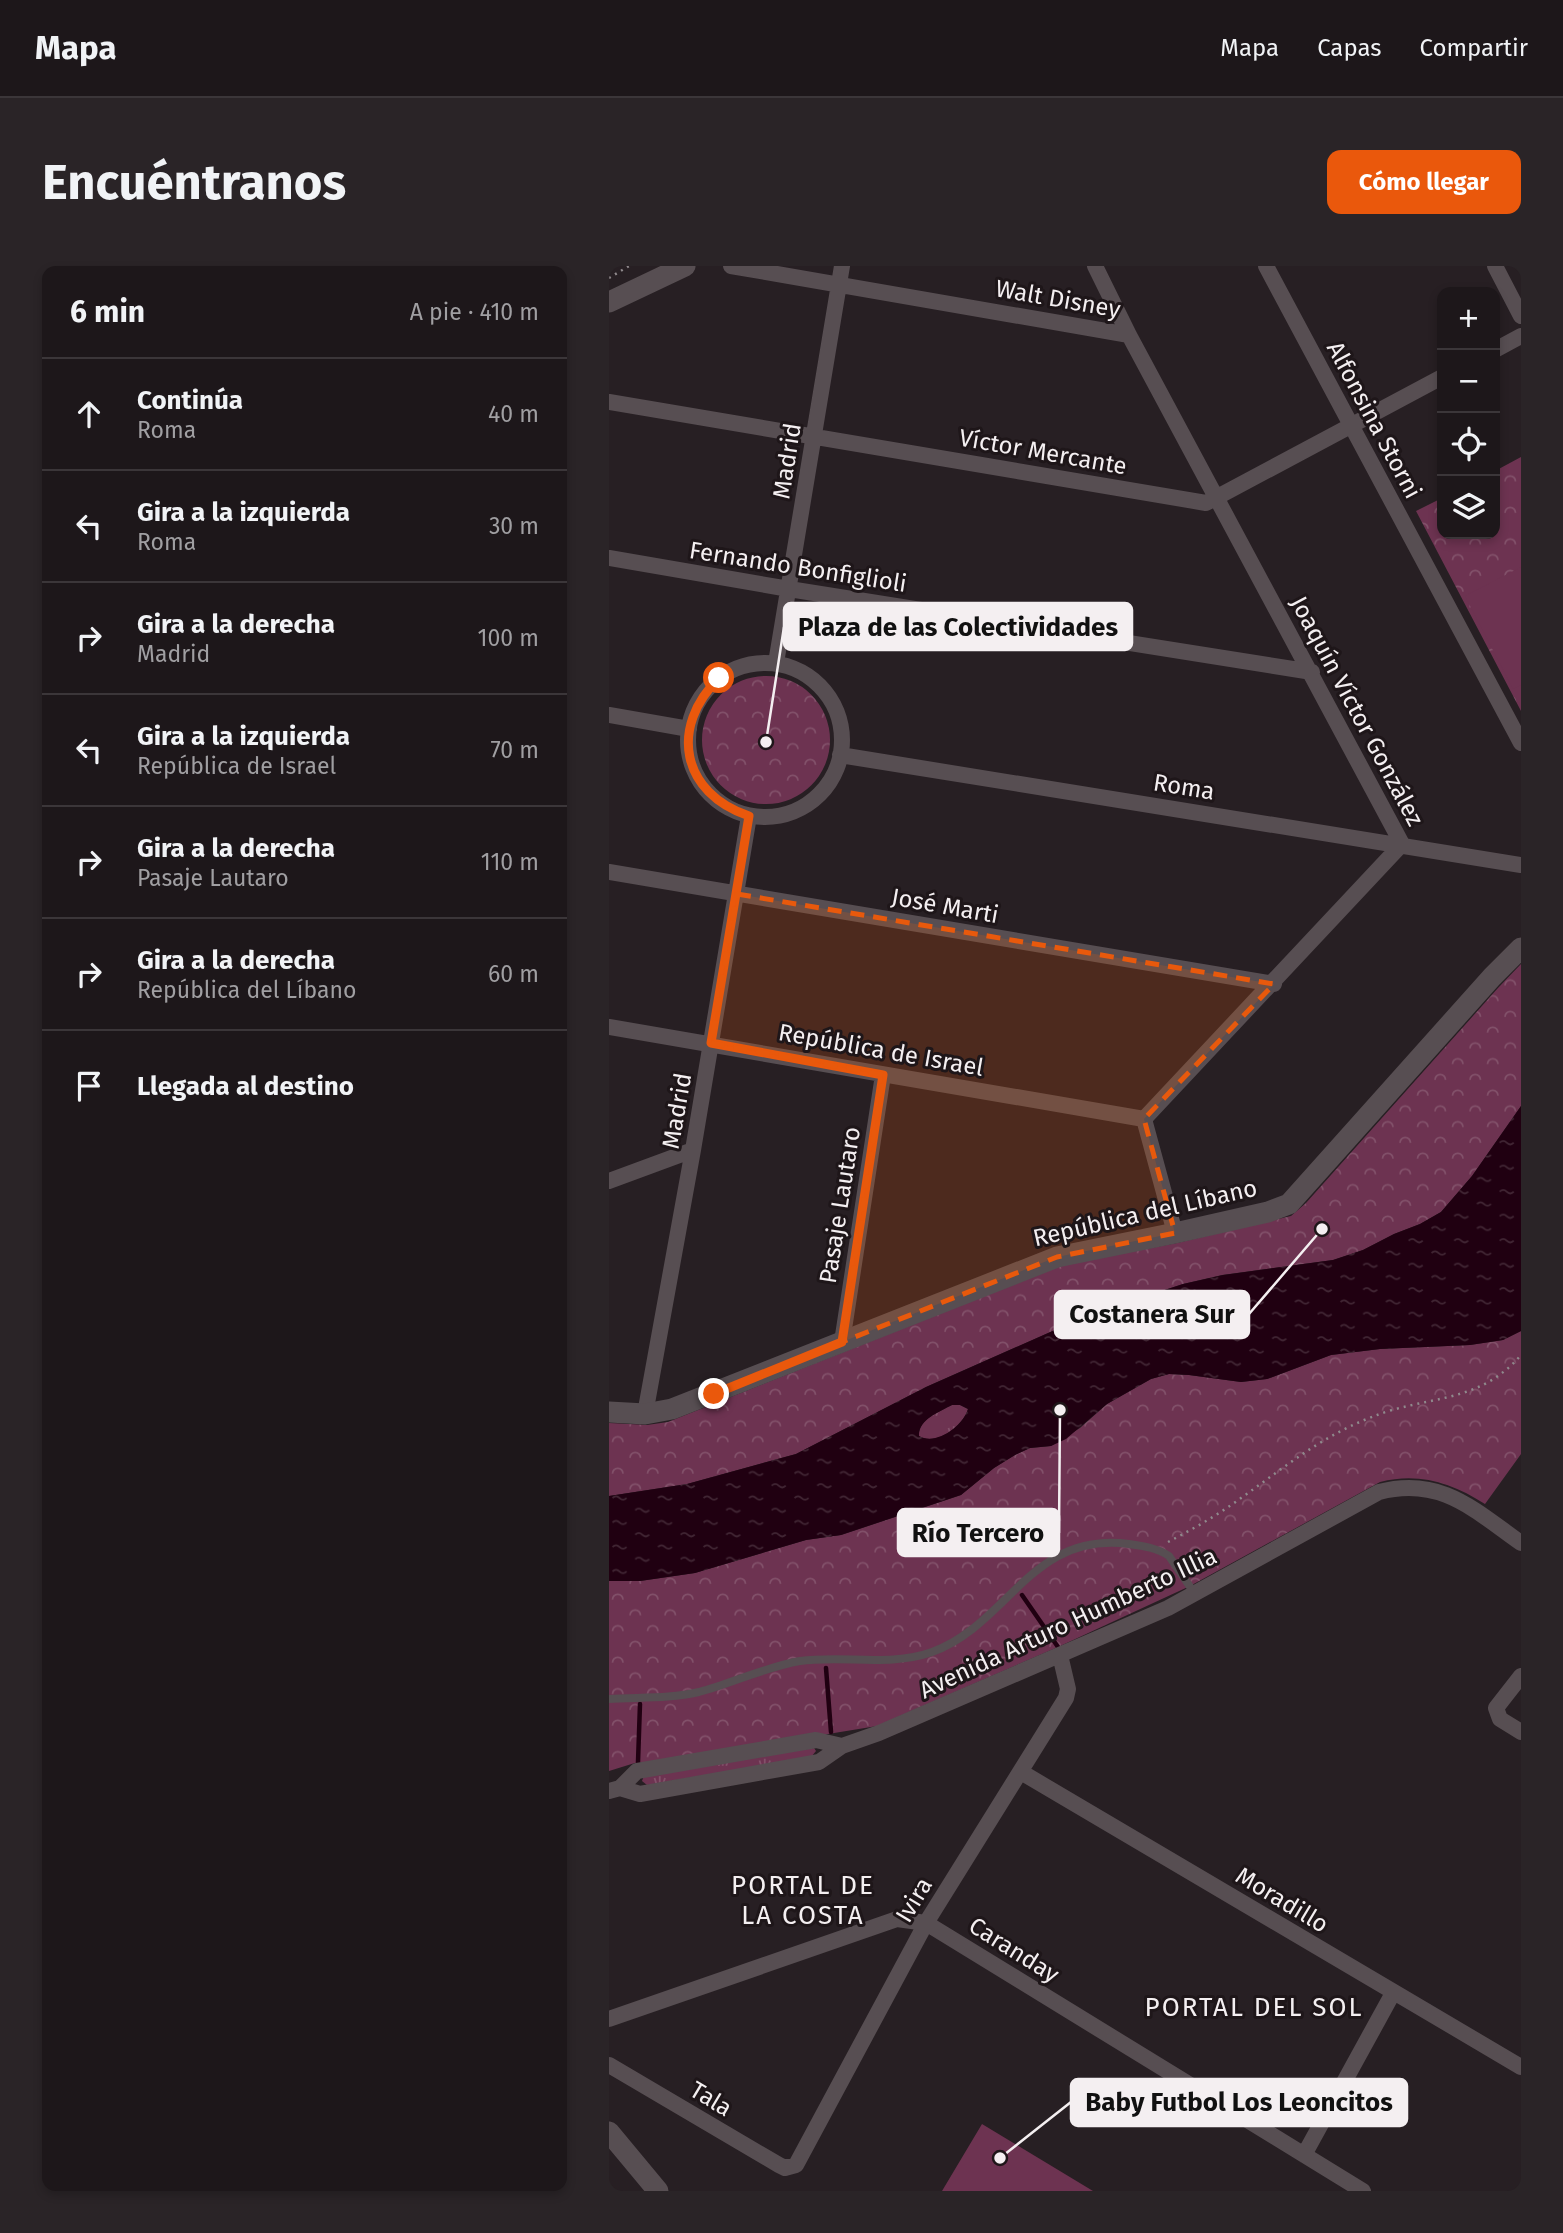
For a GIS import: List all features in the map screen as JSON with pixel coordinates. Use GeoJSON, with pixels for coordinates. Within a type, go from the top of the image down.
{"type":"FeatureCollection","features":[{"type":"Feature","properties":{"kind":"street"},"geometry":{"type":"LineString","coordinates":[[609,302],[684,266]]}},
{"type":"Feature","properties":{"kind":"street","name":"Walt Disney"},"geometry":{"type":"LineString","coordinates":[[731,266],[1129,335]]}},
{"type":"Feature","properties":{"kind":"street","name":"Madrid"},"geometry":{"type":"LineString","coordinates":[[776,663],[842,266]]}},
{"type":"Feature","properties":{"kind":"street","name":"Joaquín Víctor González"},"geometry":{"type":"LineString","coordinates":[[1095,266],[1129,335],[1402,844],[1144,1119]]}},
{"type":"Feature","properties":{"kind":"street","name":"Alfonsina Storni"},"geometry":{"type":"LineString","coordinates":[[1266,266],[1521,743]]}},
{"type":"Feature","properties":{"kind":"street"},"geometry":{"type":"LineString","coordinates":[[1495,266],[1521,316]]}},
{"type":"Feature","properties":{"kind":"street"},"geometry":{"type":"LineString","coordinates":[[1500,347],[1521,336]]}},
{"type":"Feature","properties":{"kind":"street","name":"Víctor Mercante"},"geometry":{"type":"LineString","coordinates":[[609,402],[1206,503],[1437,380]]}},
{"type":"Feature","properties":{"kind":"street","name":"Fernando Bonfiglioli"},"geometry":{"type":"LineString","coordinates":[[609,558],[1312,672]]}},
{"type":"Feature","properties":{"kind":"street"},"geometry":{"type":"LineString","coordinates":[[756,663],[776,663],[795,668],[812,678],[826,692],[836,709],[841,728],[840,755],[829,782],[818,796],[803,807],[768,817],[749,816],[719,802],[702,784],[691,762],[689,729],[694,709],[705,692],[719,678],[737,668],[756,663]]}},
{"type":"Feature","properties":{"kind":"street"},"geometry":{"type":"LineString","coordinates":[[609,715],[689,729]]}},
{"type":"Feature","properties":{"kind":"street","name":"Roma"},"geometry":{"type":"LineString","coordinates":[[840,755],[1521,865]]}},
{"type":"Feature","properties":{"kind":"street","name":"Madrid"},"geometry":{"type":"LineString","coordinates":[[645,1414],[749,816]]}},
{"type":"Feature","properties":{"kind":"street","name":"José Marti"},"geometry":{"type":"LineString","coordinates":[[609,872],[1273,984]]}},
{"type":"Feature","properties":{"kind":"street","name":"República del Líbano"},"geometry":{"type":"LineString","coordinates":[[609,1412],[645,1414],[672,1409],[1057,1257],[1279,1209],[1297,1198],[1492,977],[1521,948]]}},
{"type":"Feature","properties":{"kind":"street","name":"República de Israel"},"geometry":{"type":"LineString","coordinates":[[609,1027],[1144,1119]]}},
{"type":"Feature","properties":{"kind":"street","name":"Pasaje Lautaro"},"geometry":{"type":"LineString","coordinates":[[842,1342],[883,1075]]}},
{"type":"Feature","properties":{"kind":"street"},"geometry":{"type":"LineString","coordinates":[[1144,1119],[1175,1233]]}},
{"type":"Feature","properties":{"kind":"street"},"geometry":{"type":"LineString","coordinates":[[609,1181],[693,1150]]}},
{"type":"Feature","properties":{"kind":"street","name":"Avenida Arturo Humberto Illia"},"geometry":{"type":"LineString","coordinates":[[615,1789],[640,1794],[819,1762],[842,1745],[880,1734],[1195,1594],[1379,1492],[1393,1489],[1436,1490],[1463,1502],[1521,1543]]}},
{"type":"Feature","properties":{"kind":"street","name":"Ivira"},"geometry":{"type":"LineString","coordinates":[[791,2167],[800,2160],[926,1923],[1066,1698],[1068,1689],[1060,1655]]}},
{"type":"Feature","properties":{"kind":"street"},"geometry":{"type":"LineString","coordinates":[[1521,1676],[1501,1700],[1496,1713],[1504,1722],[1521,1732]]}},
{"type":"Feature","properties":{"kind":"street","name":"Avenida Arturo Humberto Illia"},"geometry":{"type":"LineString","coordinates":[[615,1789],[636,1771],[816,1740],[842,1745]]}},
{"type":"Feature","properties":{"kind":"street","name":"Moradillo"},"geometry":{"type":"LineString","coordinates":[[1021,1772],[1521,2067]]}},
{"type":"Feature","properties":{"kind":"street","name":"Caranday"},"geometry":{"type":"LineString","coordinates":[[609,2020],[897,1919],[926,1923],[1363,2191]]}},
{"type":"Feature","properties":{"kind":"street"},"geometry":{"type":"LineString","coordinates":[[1304,2155],[1393,1993]]}},
{"type":"Feature","properties":{"kind":"street","name":"Tala"},"geometry":{"type":"LineString","coordinates":[[609,2065],[779,2165],[791,2167]]}},
{"type":"Feature","properties":{"kind":"street"},"geometry":{"type":"LineString","coordinates":[[609,2132],[658,2191]]}},
{"type":"Feature","properties":{"kind":"lane"},"geometry":{"type":"LineString","coordinates":[[609,1699],[672,1698],[800,1661],[895,1659],[931,1652],[967,1634],[1021,1581],[1067,1552],[1100,1542],[1156,1548],[1169,1556],[1195,1594]]}},
{"type":"Feature","properties":{"kind":"path"},"geometry":{"type":"LineString","coordinates":[[609,278],[629,266]]}},
{"type":"Feature","properties":{"kind":"path"},"geometry":{"type":"LineString","coordinates":[[1156,1548],[1229,1507],[1325,1438],[1392,1410],[1459,1395],[1486,1385],[1507,1371],[1521,1355]]}},
{"type":"Feature","properties":{"kind":"highlighted area"},"geometry":{"type":"Polygon","coordinates":[[[737,894],[1274,984],[1144,1119],[1175,1233],[1057,1257],[842,1342],[883,1075],[711,1043],[737,894]]]}},
{"type":"Feature","properties":{"kind":"green space"},"geometry":{"type":"Polygon","coordinates":[[[1521,457],[1521,711],[1416,511],[1437,500],[1437,539],[1500,539],[1500,468],[1521,457]]]}},
{"type":"Feature","properties":{"kind":"green space"},"geometry":{"type":"Polygon","coordinates":[[[1521,567],[1521,685],[1513,689],[1465,596],[1521,567]]]}},
{"type":"Feature","properties":{"kind":"green space"},"geometry":{"type":"Polygon","coordinates":[[[766,676],[790,681],[811,695],[825,716],[830,740],[825,764],[811,785],[790,799],[766,804],[742,799],[721,785],[707,764],[702,740],[707,716],[721,695],[742,681],[766,676]]]}},
{"type":"Feature","properties":{"kind":"green space"},"geometry":{"type":"Polygon","coordinates":[[[1521,964],[1521,1106],[1472,1176],[1441,1212],[1363,1250],[1333,1260],[1222,1275],[1183,1284],[1091,1314],[926,1387],[796,1454],[687,1484],[609,1496],[609,1423],[647,1425],[668,1422],[1062,1265],[1177,1243],[1291,1216],[1306,1203],[1521,964]]]}},
{"type":"Feature","properties":{"kind":"green space"},"geometry":{"type":"Polygon","coordinates":[[[1521,1331],[1521,1454],[1485,1504],[1460,1490],[1435,1481],[1408,1478],[1380,1482],[1190,1586],[877,1726],[649,1763],[638,1762],[609,1771],[609,1581],[640,1581],[695,1573],[806,1540],[841,1535],[961,1495],[1015,1455],[1030,1448],[1051,1446],[1080,1428],[1107,1404],[1151,1379],[1169,1374],[1241,1382],[1267,1379],[1331,1355],[1380,1349],[1470,1345],[1503,1340],[1521,1331]]]}},
{"type":"Feature","properties":{"kind":"green space"},"geometry":{"type":"Polygon","coordinates":[[[952,1405],[968,1409],[955,1428],[933,1439],[919,1436],[926,1421],[952,1405]]]}},
{"type":"Feature","properties":{"kind":"green space"},"geometry":{"type":"Polygon","coordinates":[[[814,1748],[816,1751],[811,1757],[647,1785],[642,1781],[644,1776],[814,1748]]]}},
{"type":"Feature","properties":{"kind":"green space"},"geometry":{"type":"Polygon","coordinates":[[[982,2124],[1093,2191],[942,2191],[982,2124]]]}},
{"type":"Feature","properties":{"kind":"water"},"geometry":{"type":"Polygon","coordinates":[[[1521,1106],[1521,1331],[1503,1340],[1470,1345],[1380,1349],[1331,1355],[1267,1379],[1241,1382],[1169,1374],[1151,1379],[1107,1404],[1066,1439],[1051,1446],[1030,1448],[1015,1455],[961,1495],[841,1535],[806,1540],[695,1573],[640,1581],[609,1581],[609,1496],[687,1484],[796,1454],[926,1387],[1091,1314],[1183,1284],[1223,1275],[1333,1260],[1363,1250],[1441,1212],[1472,1176],[1521,1106]],[[952,1405],[930,1417],[922,1425],[919,1436],[933,1438],[955,1428],[968,1409],[952,1405]]]}},
{"type":"Feature","properties":{"kind":"waterway"},"geometry":{"type":"LineString","coordinates":[[1022,1595],[1058,1647]]}},
{"type":"Feature","properties":{"kind":"waterway"},"geometry":{"type":"LineString","coordinates":[[826,1668],[831,1732]]}},
{"type":"Feature","properties":{"kind":"waterway"},"geometry":{"type":"LineString","coordinates":[[638,1762],[640,1704]]}},
{"type":"Feature","properties":{"kind":"place","name":"Plaza de las Colectividades"},"geometry":{"type":"Point","coordinates":[766,742]}},
{"type":"Feature","properties":{"kind":"place","name":"Costanera Sur"},"geometry":{"type":"Point","coordinates":[1322,1229]}},
{"type":"Feature","properties":{"kind":"place","name":"Río Tercero"},"geometry":{"type":"Point","coordinates":[1060,1410]}},
{"type":"Feature","properties":{"kind":"place","name":"Baby Futbol Los Leoncitos"},"geometry":{"type":"Point","coordinates":[1000,2158]}},
{"type":"Feature","properties":{"kind":"district","name":"PORTAL DE LA COSTA"},"geometry":{"type":"Point","coordinates":[803,1900]}},
{"type":"Feature","properties":{"kind":"district","name":"PORTAL DEL SOL"},"geometry":{"type":"Point","coordinates":[1254,2007]}},
{"type":"Feature","properties":{"kind":"route"},"geometry":{"type":"LineString","coordinates":[[714,1394],[842,1342],[883,1075],[711,1043],[749,816],[719,802],[707,791],[691,762],[688,745],[694,709],[705,692],[719,678]]}}]}
